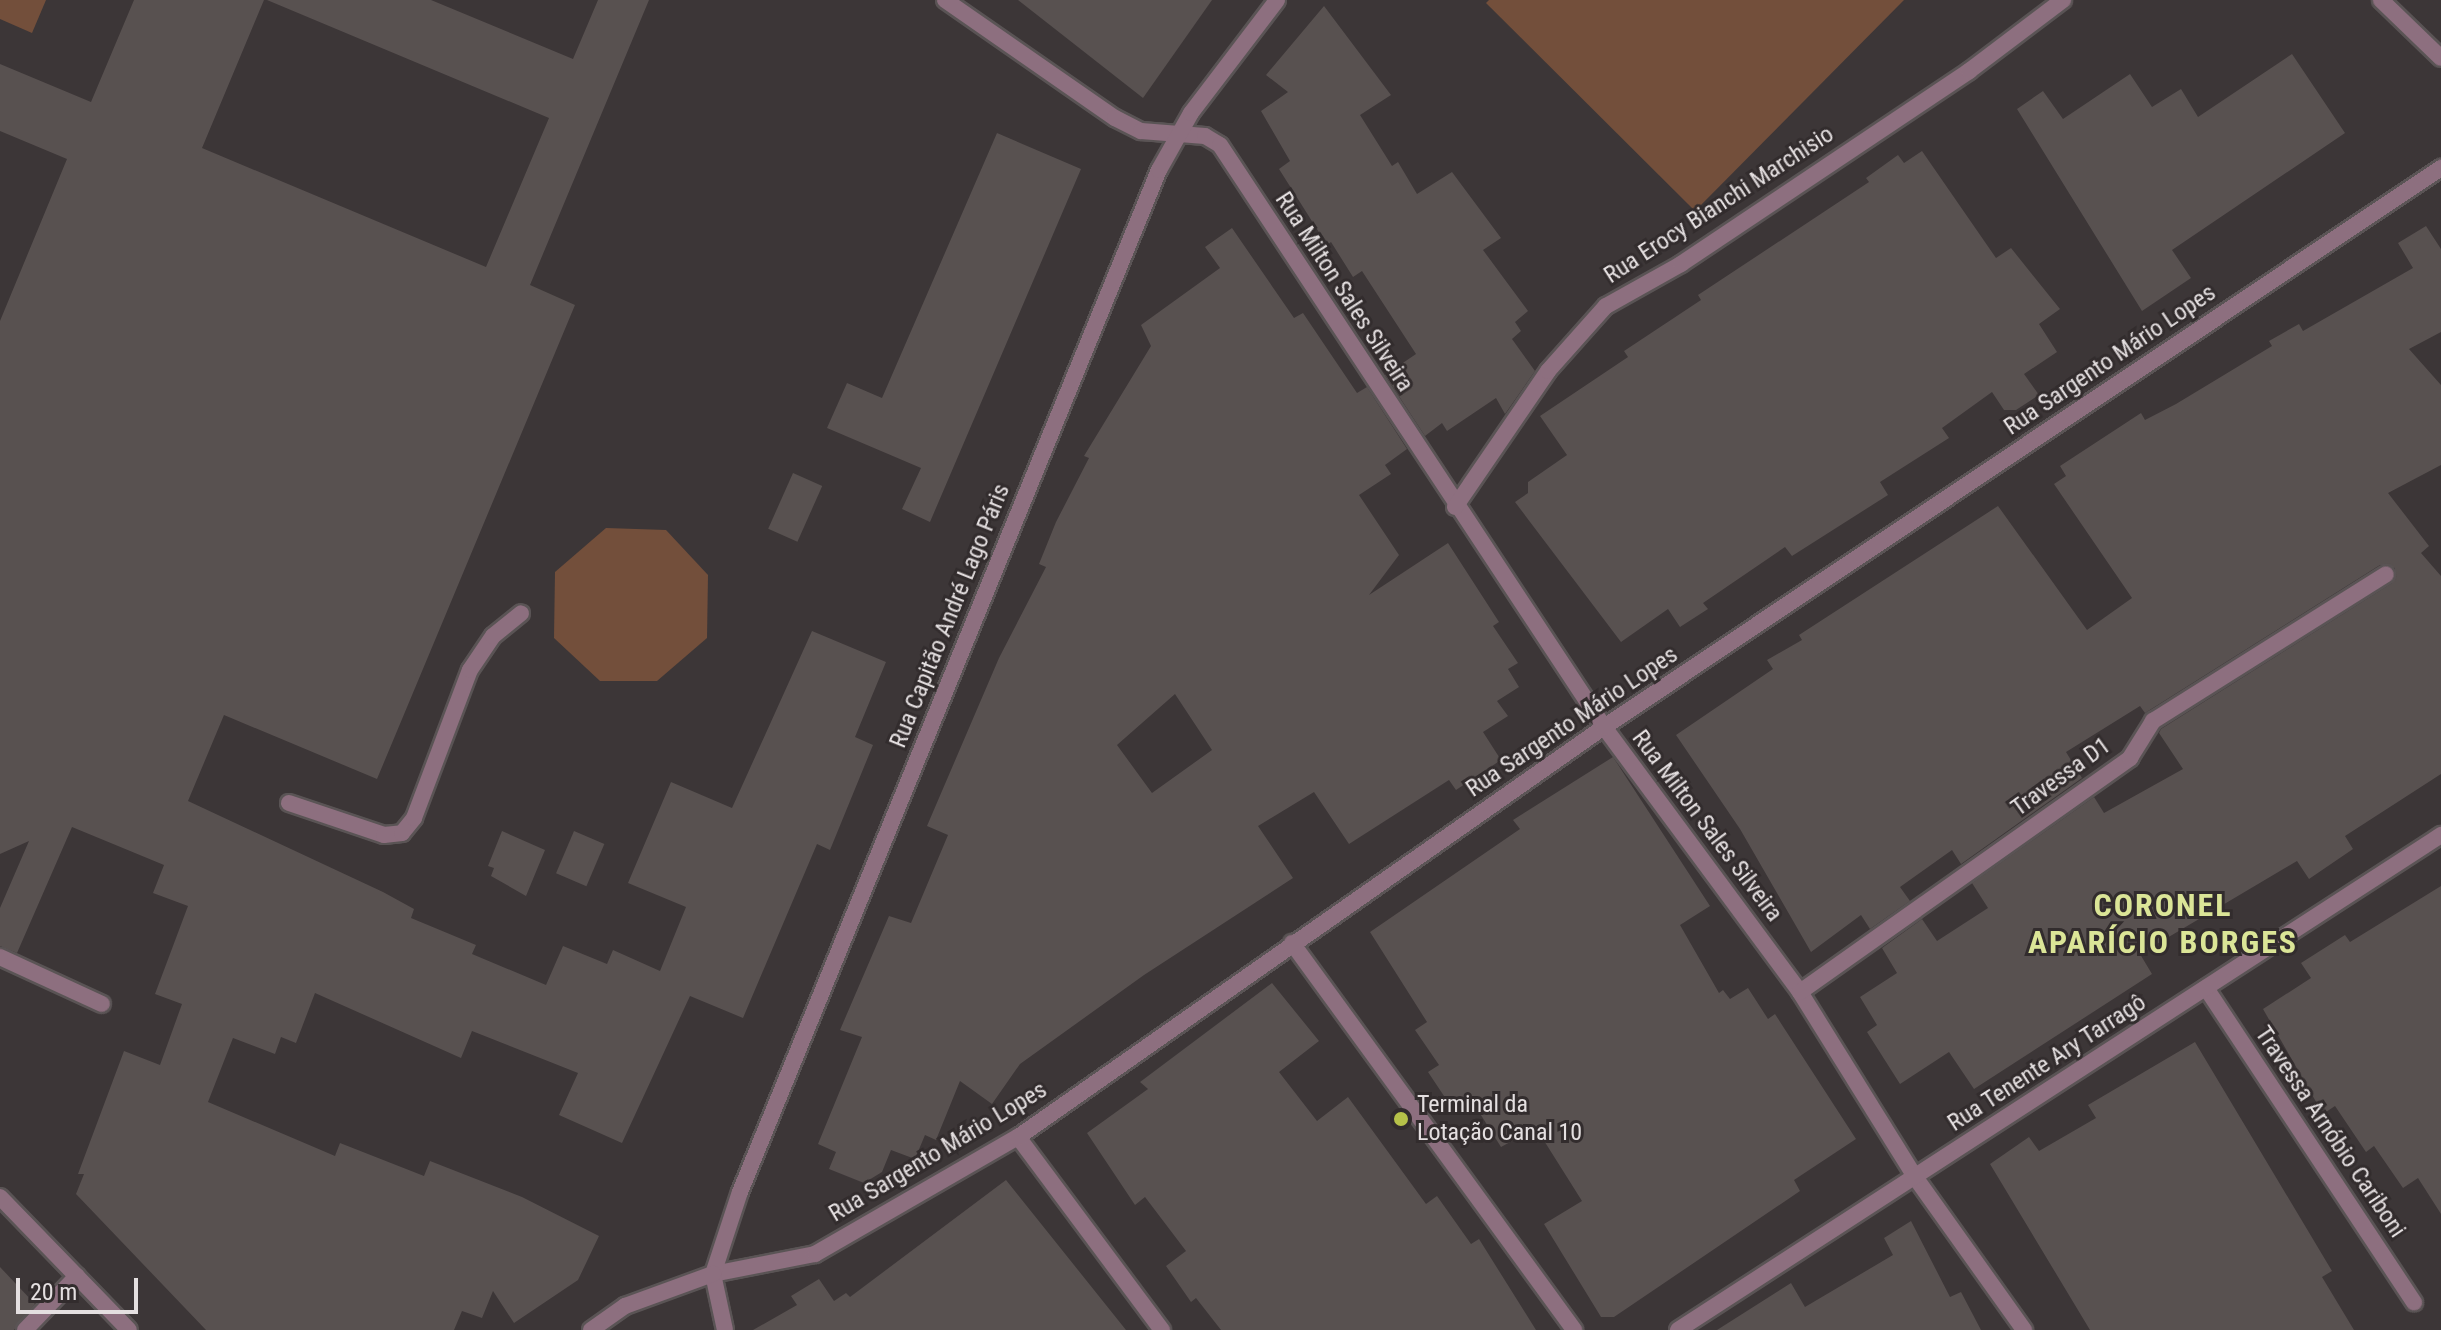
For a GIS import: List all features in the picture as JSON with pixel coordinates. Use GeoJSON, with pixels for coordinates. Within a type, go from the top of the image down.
{"type":"FeatureCollection","features":[{"type":"Feature","properties":{"kind":"street","name":"Rua Milton Sales Silveira"},"geometry":{"type":"LineString","coordinates":[[945,0],[1115,118],[1141,131],[1205,136],[1220,145],[1455,507],[1604,727],[1800,992],[1915,1177],[2024,1330]]}},
{"type":"Feature","properties":{"kind":"street","name":"Rua Capitão André Lago Páris"},"geometry":{"type":"LineString","coordinates":[[713,1274],[740,1192],[1159,170],[1179,135],[1277,0]]}},
{"type":"Feature","properties":{"kind":"street","name":"Rua Erocy Bianchi Marchisio"},"geometry":{"type":"LineString","coordinates":[[1455,507],[1548,371],[1606,306],[1681,264],[1969,71],[2063,0]]}},
{"type":"Feature","properties":{"kind":"street"},"geometry":{"type":"LineString","coordinates":[[2381,0],[2441,58]]}},
{"type":"Feature","properties":{"kind":"street","name":"Rua Sargento Mário Lopes"},"geometry":{"type":"LineString","coordinates":[[591,1330],[625,1306],[713,1274],[815,1254],[1018,1137],[1604,727],[2441,168]]}},
{"type":"Feature","properties":{"kind":"street","name":"Travessa D1"},"geometry":{"type":"LineString","coordinates":[[1800,992],[2130,758],[2153,721],[2386,574]]}},
{"type":"Feature","properties":{"kind":"street"},"geometry":{"type":"LineString","coordinates":[[289,803],[384,835],[402,833],[414,818],[470,670],[493,636],[521,613]]}},
{"type":"Feature","properties":{"kind":"street","name":"Rua Tenente Ary Tarragô"},"geometry":{"type":"LineString","coordinates":[[1678,1330],[2441,835]]}},
{"type":"Feature","properties":{"kind":"street"},"geometry":{"type":"LineString","coordinates":[[1292,943],[1574,1330]]}},
{"type":"Feature","properties":{"kind":"street"},"geometry":{"type":"LineString","coordinates":[[0,957],[102,1004]]}},
{"type":"Feature","properties":{"kind":"street","name":"Travessa Arnóbio Cariboni"},"geometry":{"type":"LineString","coordinates":[[2206,988],[2414,1302]]}},
{"type":"Feature","properties":{"kind":"street"},"geometry":{"type":"LineString","coordinates":[[1018,1137],[1162,1330]]}},
{"type":"Feature","properties":{"kind":"street"},"geometry":{"type":"LineString","coordinates":[[0,1197],[129,1330]]}},
{"type":"Feature","properties":{"kind":"street"},"geometry":{"type":"LineString","coordinates":[[713,1274],[725,1330]]}},
{"type":"Feature","properties":{"kind":"street"},"geometry":{"type":"LineString","coordinates":[[25,1330],[77,1276]]}},
{"type":"Feature","properties":{"kind":"shaded area"},"geometry":{"type":"Polygon","coordinates":[[[0,0],[46,0],[32,33],[0,19],[0,0]]]}},
{"type":"Feature","properties":{"kind":"shaded area"},"geometry":{"type":"Polygon","coordinates":[[[1489,0],[1904,0],[1695,211],[1486,3],[1489,0]]]}},
{"type":"Feature","properties":{"kind":"shaded area"},"geometry":{"type":"Polygon","coordinates":[[[606,528],[666,530],[708,575],[707,638],[657,681],[600,681],[554,638],[555,572],[606,528]]]}},
{"type":"Feature","properties":{"kind":"building"},"geometry":{"type":"Polygon","coordinates":[[[134,0],[264,0],[202,148],[486,267],[549,118],[267,0],[431,0],[573,59],[598,0],[649,0],[530,285],[575,305],[377,779],[224,715],[188,801],[383,892],[414,909],[411,918],[476,945],[472,954],[546,985],[563,946],[607,964],[613,950],[660,971],[686,907],[628,883],[671,782],[732,808],[812,631],[886,662],[855,737],[873,745],[830,850],[817,844],[743,1018],[690,996],[622,1143],[559,1115],[578,1073],[472,1031],[461,1058],[315,993],[296,1043],[281,1037],[275,1054],[233,1038],[208,1102],[335,1156],[340,1143],[424,1176],[430,1161],[522,1197],[599,1236],[578,1280],[514,1323],[493,1291],[482,1318],[462,1311],[454,1330],[206,1330],[76,1194],[84,1174],[78,1174],[124,1051],[160,1065],[182,1004],[155,994],[188,906],[153,893],[164,865],[72,827],[17,953],[0,946],[0,908],[29,841],[0,854],[0,321],[67,159],[0,131],[0,64],[91,102],[134,0]]]}},
{"type":"Feature","properties":{"kind":"building"},"geometry":{"type":"Polygon","coordinates":[[[1018,0],[1212,0],[1143,98],[1018,0]]]}},
{"type":"Feature","properties":{"kind":"building"},"geometry":{"type":"Polygon","coordinates":[[[1324,6],[1391,95],[1360,115],[1392,166],[1398,162],[1417,194],[1452,172],[1501,238],[1483,250],[1528,311],[1515,322],[1521,331],[1512,339],[1535,371],[1505,414],[1496,398],[1447,431],[1442,423],[1425,436],[1385,375],[1416,354],[1362,271],[1353,277],[1331,242],[1327,245],[1279,169],[1290,161],[1261,111],[1288,92],[1266,75],[1324,6]]]}},
{"type":"Feature","properties":{"kind":"building"},"geometry":{"type":"Polygon","coordinates":[[[2292,54],[2345,133],[2172,250],[2191,278],[2142,311],[2017,109],[2043,91],[2063,119],[2130,74],[2152,107],[2181,89],[2198,117],[2292,54]]]}},
{"type":"Feature","properties":{"kind":"building"},"geometry":{"type":"Polygon","coordinates":[[[997,133],[1081,169],[930,522],[902,509],[921,468],[827,428],[847,383],[882,398],[997,133]]]}},
{"type":"Feature","properties":{"kind":"building"},"geometry":{"type":"Polygon","coordinates":[[[1922,151],[1996,258],[2011,248],[2060,309],[2039,324],[2057,352],[2024,374],[2039,395],[2016,410],[2004,410],[1992,392],[1942,428],[1949,438],[1880,482],[1888,495],[1792,556],[1785,547],[1703,603],[1708,609],[1680,627],[1668,609],[1621,642],[1515,502],[1528,493],[1528,482],[1567,455],[1540,416],[1628,357],[1624,351],[1701,300],[1698,295],[1869,182],[1866,178],[1898,155],[1904,163],[1922,151]]]}},
{"type":"Feature","properties":{"kind":"building"},"geometry":{"type":"Polygon","coordinates":[[[2426,226],[2441,249],[2441,332],[2409,349],[2441,385],[2441,465],[2388,493],[2429,546],[2421,553],[2441,576],[2441,774],[2345,836],[2353,849],[2309,879],[2297,861],[2140,954],[2152,974],[1974,1089],[1949,1052],[1900,1084],[1867,1032],[1877,1025],[1860,997],[1897,973],[1882,948],[1922,919],[1937,941],[1988,908],[1972,883],[2094,797],[2104,813],[2183,769],[2159,733],[2161,729],[2392,583],[2395,568],[2380,565],[2145,713],[2140,706],[2066,752],[2082,778],[1961,864],[1952,850],[1900,887],[1910,901],[1870,929],[1861,915],[1811,952],[1740,829],[1676,735],[1773,669],[1767,660],[1802,640],[1799,635],[1998,506],[2087,630],[2132,598],[2054,484],[2066,476],[2060,466],[2141,413],[2145,420],[2176,404],[2272,346],[2269,341],[2299,324],[2303,331],[2413,268],[2398,243],[2426,226]]]}},
{"type":"Feature","properties":{"kind":"building"},"geometry":{"type":"Polygon","coordinates":[[[1232,228],[1294,318],[1303,313],[1357,393],[1367,387],[1407,449],[1385,465],[1391,474],[1359,495],[1399,555],[1369,595],[1448,543],[1499,622],[1493,626],[1518,663],[1508,669],[1519,687],[1497,701],[1508,716],[1483,732],[1501,760],[1456,790],[1449,780],[1349,844],[1314,792],[1258,826],[1293,878],[1144,975],[1020,1064],[992,1104],[960,1081],[936,1140],[925,1135],[915,1159],[891,1150],[882,1172],[864,1183],[829,1169],[836,1152],[818,1144],[862,1037],[840,1030],[889,916],[911,923],[948,835],[927,826],[999,658],[1046,567],[1039,564],[1056,522],[1089,458],[1084,456],[1151,346],[1141,325],[1220,268],[1205,247],[1232,228]],[[1175,694],[1117,745],[1152,793],[1212,750],[1175,694]]]}},
{"type":"Feature","properties":{"kind":"building"},"geometry":{"type":"Polygon","coordinates":[[[793,473],[822,486],[797,542],[768,529],[793,473]]]}},
{"type":"Feature","properties":{"kind":"building"},"geometry":{"type":"Polygon","coordinates":[[[1613,757],[1710,906],[1680,925],[1719,993],[1723,990],[1730,999],[1748,988],[1768,1019],[1775,1014],[1856,1139],[1794,1180],[1800,1191],[1614,1317],[1601,1317],[1544,1224],[1582,1201],[1536,1128],[1501,1147],[1469,1096],[1452,1108],[1428,1072],[1439,1065],[1415,1030],[1427,1022],[1370,932],[1520,829],[1513,820],[1613,757]]]}},
{"type":"Feature","properties":{"kind":"building"},"geometry":{"type":"Polygon","coordinates":[[[502,831],[545,850],[526,896],[491,876],[494,868],[488,866],[502,831]]]}},
{"type":"Feature","properties":{"kind":"building"},"geometry":{"type":"Polygon","coordinates":[[[574,831],[604,844],[586,886],[556,873],[574,831]]]}},
{"type":"Feature","properties":{"kind":"building"},"geometry":{"type":"Polygon","coordinates":[[[2441,886],[2441,1214],[2418,1178],[2403,1188],[2374,1146],[2366,1152],[2335,1106],[2323,1114],[2263,1009],[2311,978],[2301,963],[2345,935],[2350,942],[2441,886]]]}},
{"type":"Feature","properties":{"kind":"building"},"geometry":{"type":"Polygon","coordinates":[[[1272,983],[1319,1041],[1279,1072],[1317,1121],[1348,1097],[1426,1204],[1437,1196],[1471,1244],[1479,1239],[1536,1330],[1221,1330],[1196,1298],[1191,1302],[1166,1266],[1186,1251],[1145,1197],[1135,1205],[1087,1133],[1148,1089],[1140,1082],[1272,983]]]}},
{"type":"Feature","properties":{"kind":"building"},"geometry":{"type":"Polygon","coordinates":[[[2195,1042],[2332,1271],[2322,1277],[2354,1330],[2090,1330],[1990,1164],[2029,1137],[2039,1151],[2096,1118],[2088,1105],[2195,1042]]]}},
{"type":"Feature","properties":{"kind":"building"},"geometry":{"type":"Polygon","coordinates":[[[1006,1180],[1126,1330],[753,1330],[797,1305],[791,1296],[819,1279],[834,1301],[846,1293],[850,1297],[1006,1180]]]}},
{"type":"Feature","properties":{"kind":"building"},"geometry":{"type":"Polygon","coordinates":[[[1911,1221],[1950,1297],[1961,1292],[1981,1330],[1717,1330],[1791,1283],[1805,1307],[1893,1255],[1884,1238],[1911,1221]]]}},
{"type":"Feature","properties":{"kind":"building"},"geometry":{"type":"Polygon","coordinates":[[[0,1267],[35,1304],[14,1330],[0,1330],[0,1267]]]}},
{"type":"Feature","properties":{"kind":"place","name":"Terminal da Lotação Canal 10"},"geometry":{"type":"Point","coordinates":[1401,1119]}},
{"type":"Feature","properties":{"kind":"district","name":"CORONEL APARÍCIO BORGES"},"geometry":{"type":"Point","coordinates":[2163,924]}}]}
